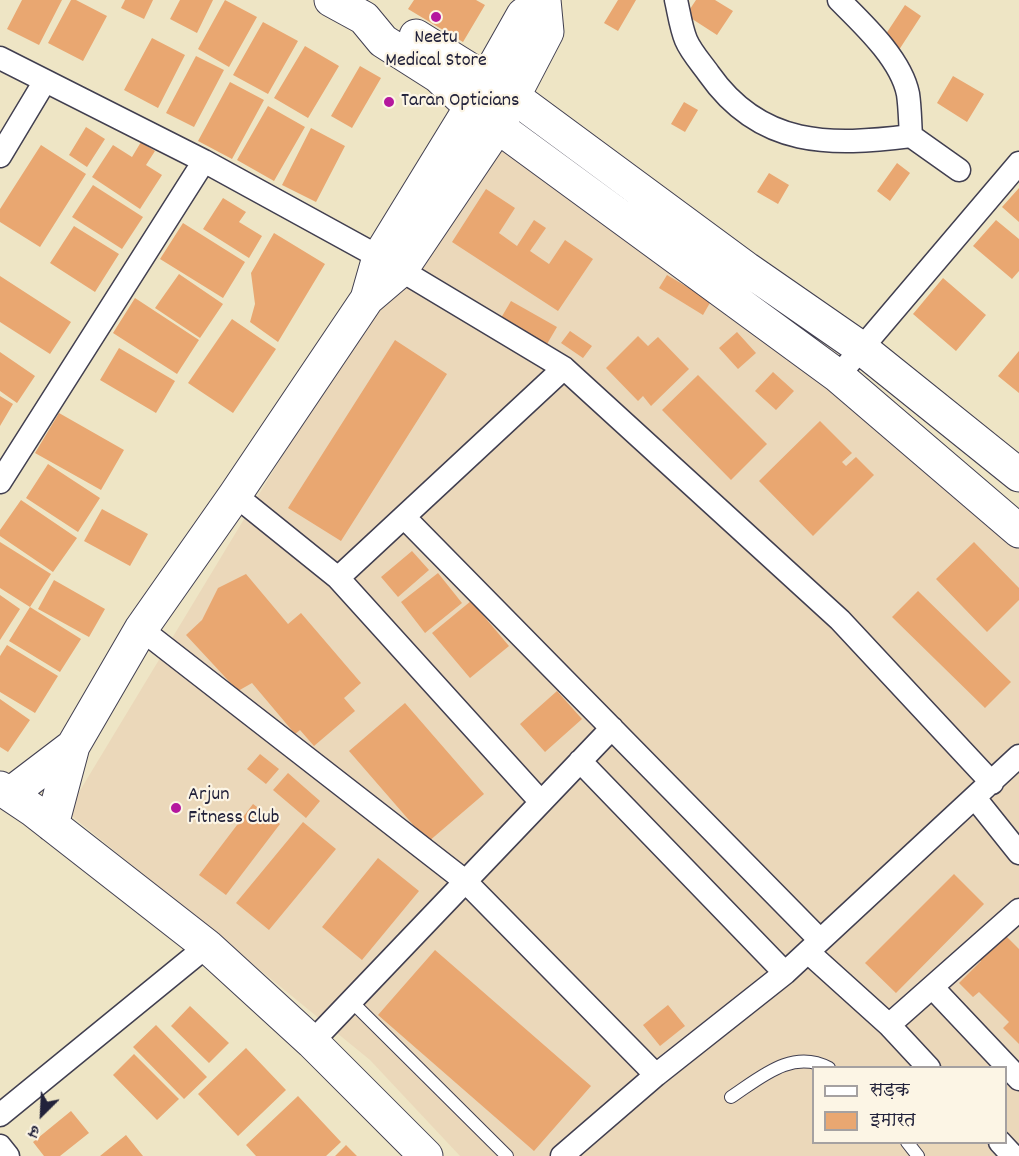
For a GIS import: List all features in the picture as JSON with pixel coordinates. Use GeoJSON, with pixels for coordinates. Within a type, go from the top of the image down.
{"type":"FeatureCollection","features":[{"type":"Feature","properties":{"kind":"street"},"geometry":{"type":"LineString","coordinates":[[331,0],[364,18],[383,40],[438,76],[479,94],[514,97],[747,268],[861,348],[1019,475]]}},
{"type":"Feature","properties":{"kind":"street"},"geometry":{"type":"LineString","coordinates":[[52,825],[72,746],[141,629],[235,495],[367,299],[390,263],[523,15],[543,0],[547,32],[498,126],[390,263]]}},
{"type":"Feature","properties":{"kind":"street"},"geometry":{"type":"LineString","coordinates":[[676,0],[686,41],[718,87],[748,115],[768,127],[798,137],[835,142],[864,142],[911,136],[959,170]]}},
{"type":"Feature","properties":{"kind":"street"},"geometry":{"type":"LineString","coordinates":[[840,0],[868,29],[900,72],[908,92],[911,136]]}},
{"type":"Feature","properties":{"kind":"street"},"geometry":{"type":"LineString","coordinates":[[0,58],[204,161],[390,263],[564,368],[840,620],[992,783]]}},
{"type":"Feature","properties":{"kind":"street"},"geometry":{"type":"LineString","coordinates":[[0,156],[45,81]]}},
{"type":"Feature","properties":{"kind":"street"},"geometry":{"type":"LineString","coordinates":[[479,94],[498,126],[838,376],[1019,531]]}},
{"type":"Feature","properties":{"kind":"street"},"geometry":{"type":"LineString","coordinates":[[0,482],[204,161]]}},
{"type":"Feature","properties":{"kind":"street"},"geometry":{"type":"LineString","coordinates":[[838,376],[1019,163]]}},
{"type":"Feature","properties":{"kind":"street"},"geometry":{"type":"LineString","coordinates":[[339,578],[564,368]]}},
{"type":"Feature","properties":{"kind":"street"},"geometry":{"type":"LineString","coordinates":[[235,495],[339,578],[541,802]]}},
{"type":"Feature","properties":{"kind":"street"},"geometry":{"type":"LineString","coordinates":[[404,517],[612,728],[927,1066]]}},
{"type":"Feature","properties":{"kind":"street"},"geometry":{"type":"LineString","coordinates":[[141,629],[465,881],[656,1075]]}},
{"type":"Feature","properties":{"kind":"street"},"geometry":{"type":"LineString","coordinates":[[312,1042],[612,728]]}},
{"type":"Feature","properties":{"kind":"street"},"geometry":{"type":"LineString","coordinates":[[72,746],[5,791],[207,946],[312,1042],[426,1156]]}},
{"type":"Feature","properties":{"kind":"street"},"geometry":{"type":"LineString","coordinates":[[562,1156],[656,1075],[785,973],[1019,756]]}},
{"type":"Feature","properties":{"kind":"street"},"geometry":{"type":"LineString","coordinates":[[580,761],[785,973]]}},
{"type":"Feature","properties":{"kind":"street"},"geometry":{"type":"LineString","coordinates":[[975,798],[1019,853]]}},
{"type":"Feature","properties":{"kind":"street"},"geometry":{"type":"LineString","coordinates":[[889,1025],[1019,910]]}},
{"type":"Feature","properties":{"kind":"street"},"geometry":{"type":"LineString","coordinates":[[0,1115],[207,946]]}},
{"type":"Feature","properties":{"kind":"street"},"geometry":{"type":"LineString","coordinates":[[933,988],[1007,1066]]}},
{"type":"Feature","properties":{"kind":"street"},"geometry":{"type":"LineString","coordinates":[[1007,1066],[1019,1079]]}},
{"type":"Feature","properties":{"kind":"street"},"geometry":{"type":"LineString","coordinates":[[1001,1144],[1013,1156]]}},
{"type":"Feature","properties":{"kind":"street"},"geometry":{"type":"LineString","coordinates":[[0,1146],[8,1156]]}},
{"type":"Feature","properties":{"kind":"lane"},"geometry":{"type":"LineString","coordinates":[[350,1000],[507,1156]]}},
{"type":"Feature","properties":{"kind":"lane"},"geometry":{"type":"LineString","coordinates":[[731,1097],[780,1065],[794,1061],[825,1066]]}},
{"type":"Feature","properties":{"kind":"lane"},"geometry":{"type":"LineString","coordinates":[[908,1144],[918,1156]]}},
{"type":"Feature","properties":{"kind":"shaded area"},"geometry":{"type":"Polygon","coordinates":[[[481,127],[847,377],[1019,544],[1019,1156],[460,1156],[370,1060],[67,812],[481,127]]]}},
{"type":"Feature","properties":{"kind":"building"},"geometry":{"type":"Polygon","coordinates":[[[22,0],[62,0],[39,45],[7,29],[22,0]]]}},
{"type":"Feature","properties":{"kind":"building"},"geometry":{"type":"Polygon","coordinates":[[[71,0],[76,0],[107,16],[83,61],[48,43],[71,0]]]}},
{"type":"Feature","properties":{"kind":"building"},"geometry":{"type":"Polygon","coordinates":[[[125,0],[153,0],[144,19],[121,8],[125,0]]]}},
{"type":"Feature","properties":{"kind":"building"},"geometry":{"type":"Polygon","coordinates":[[[180,0],[213,0],[197,33],[170,19],[180,0]]]}},
{"type":"Feature","properties":{"kind":"building"},"geometry":{"type":"Polygon","coordinates":[[[225,0],[257,17],[229,67],[198,49],[225,0]]]}},
{"type":"Feature","properties":{"kind":"building"},"geometry":{"type":"Polygon","coordinates":[[[414,0],[476,0],[485,5],[463,42],[408,9],[414,0]]]}},
{"type":"Feature","properties":{"kind":"building"},"geometry":{"type":"Polygon","coordinates":[[[618,0],[636,0],[618,31],[604,23],[618,0]]]}},
{"type":"Feature","properties":{"kind":"building"},"geometry":{"type":"Polygon","coordinates":[[[696,0],[715,0],[733,11],[717,35],[686,15],[696,0]]]}},
{"type":"Feature","properties":{"kind":"building"},"geometry":{"type":"Polygon","coordinates":[[[905,5],[921,16],[897,53],[880,43],[905,5]]]}},
{"type":"Feature","properties":{"kind":"building"},"geometry":{"type":"Polygon","coordinates":[[[263,22],[298,41],[268,94],[233,75],[263,22]]]}},
{"type":"Feature","properties":{"kind":"building"},"geometry":{"type":"Polygon","coordinates":[[[152,38],[185,55],[158,108],[124,90],[152,38]]]}},
{"type":"Feature","properties":{"kind":"building"},"geometry":{"type":"Polygon","coordinates":[[[305,46],[339,66],[308,118],[274,98],[305,46]]]}},
{"type":"Feature","properties":{"kind":"building"},"geometry":{"type":"Polygon","coordinates":[[[196,56],[224,70],[194,127],[166,113],[196,56]]]}},
{"type":"Feature","properties":{"kind":"building"},"geometry":{"type":"Polygon","coordinates":[[[360,66],[381,78],[352,128],[331,116],[360,66]]]}},
{"type":"Feature","properties":{"kind":"building"},"geometry":{"type":"Polygon","coordinates":[[[953,76],[984,94],[967,122],[937,103],[953,76]]]}},
{"type":"Feature","properties":{"kind":"building"},"geometry":{"type":"Polygon","coordinates":[[[230,82],[264,100],[232,159],[198,141],[230,82]]]}},
{"type":"Feature","properties":{"kind":"building"},"geometry":{"type":"Polygon","coordinates":[[[684,102],[698,110],[685,132],[671,124],[684,102]]]}},
{"type":"Feature","properties":{"kind":"building"},"geometry":{"type":"Polygon","coordinates":[[[268,106],[305,127],[274,181],[237,160],[268,106]]]}},
{"type":"Feature","properties":{"kind":"building"},"geometry":{"type":"Polygon","coordinates":[[[86,127],[105,139],[87,167],[69,155],[86,127]]]}},
{"type":"Feature","properties":{"kind":"building"},"geometry":{"type":"Polygon","coordinates":[[[311,128],[345,146],[316,202],[282,185],[311,128]]]}},
{"type":"Feature","properties":{"kind":"building"},"geometry":{"type":"Polygon","coordinates":[[[141,142],[155,151],[146,165],[162,175],[140,209],[92,177],[113,145],[132,157],[141,142]]]}},
{"type":"Feature","properties":{"kind":"building"},"geometry":{"type":"Polygon","coordinates":[[[41,145],[86,174],[40,247],[0,222],[0,209],[41,145]]]}},
{"type":"Feature","properties":{"kind":"building"},"geometry":{"type":"Polygon","coordinates":[[[897,163],[910,173],[890,201],[877,191],[897,163]]]}},
{"type":"Feature","properties":{"kind":"building"},"geometry":{"type":"Polygon","coordinates":[[[769,173],[789,185],[778,204],[757,192],[769,173]]]}},
{"type":"Feature","properties":{"kind":"building"},"geometry":{"type":"Polygon","coordinates":[[[93,185],[143,217],[122,249],[72,217],[93,185]]]}},
{"type":"Feature","properties":{"kind":"building"},"geometry":{"type":"Polygon","coordinates":[[[1019,188],[1019,222],[1002,207],[1019,188]]]}},
{"type":"Feature","properties":{"kind":"building"},"geometry":{"type":"Polygon","coordinates":[[[486,189],[515,208],[499,233],[517,246],[534,220],[546,228],[530,251],[549,264],[565,240],[593,259],[558,311],[452,242],[486,189]]]}},
{"type":"Feature","properties":{"kind":"building"},"geometry":{"type":"Polygon","coordinates":[[[223,198],[246,212],[239,222],[262,236],[249,258],[203,229],[223,198]]]}},
{"type":"Feature","properties":{"kind":"building"},"geometry":{"type":"Polygon","coordinates":[[[996,220],[1019,239],[1019,271],[1012,279],[973,246],[996,220]]]}},
{"type":"Feature","properties":{"kind":"building"},"geometry":{"type":"Polygon","coordinates":[[[183,223],[245,262],[223,298],[160,259],[183,223]]]}},
{"type":"Feature","properties":{"kind":"building"},"geometry":{"type":"Polygon","coordinates":[[[74,226],[119,254],[95,292],[50,263],[74,226]]]}},
{"type":"Feature","properties":{"kind":"building"},"geometry":{"type":"Polygon","coordinates":[[[274,233],[325,264],[278,342],[250,322],[255,304],[251,273],[274,233]]]}},
{"type":"Feature","properties":{"kind":"building"},"geometry":{"type":"Polygon","coordinates":[[[179,274],[223,304],[200,338],[155,308],[179,274]]]}},
{"type":"Feature","properties":{"kind":"building"},"geometry":{"type":"Polygon","coordinates":[[[667,275],[711,301],[703,315],[659,288],[667,275]]]}},
{"type":"Feature","properties":{"kind":"building"},"geometry":{"type":"Polygon","coordinates":[[[0,276],[71,322],[50,354],[0,322],[0,276]]]}},
{"type":"Feature","properties":{"kind":"building"},"geometry":{"type":"Polygon","coordinates":[[[943,278],[986,315],[956,351],[913,314],[943,278]]]}},
{"type":"Feature","properties":{"kind":"building"},"geometry":{"type":"Polygon","coordinates":[[[135,298],[199,340],[177,374],[113,333],[135,298]]]}},
{"type":"Feature","properties":{"kind":"building"},"geometry":{"type":"Polygon","coordinates":[[[511,301],[557,327],[547,344],[501,318],[511,301]]]}},
{"type":"Feature","properties":{"kind":"building"},"geometry":{"type":"Polygon","coordinates":[[[232,319],[276,349],[233,413],[188,383],[232,319]]]}},
{"type":"Feature","properties":{"kind":"building"},"geometry":{"type":"Polygon","coordinates":[[[570,331],[592,346],[583,358],[561,343],[570,331]]]}},
{"type":"Feature","properties":{"kind":"building"},"geometry":{"type":"Polygon","coordinates":[[[737,332],[756,353],[738,369],[719,348],[737,332]]]}},
{"type":"Feature","properties":{"kind":"building"},"geometry":{"type":"Polygon","coordinates":[[[638,336],[648,346],[658,337],[689,369],[651,406],[643,396],[638,401],[606,368],[638,336]]]}},
{"type":"Feature","properties":{"kind":"building"},"geometry":{"type":"Polygon","coordinates":[[[395,340],[447,374],[341,541],[288,508],[395,340]]]}},
{"type":"Feature","properties":{"kind":"building"},"geometry":{"type":"Polygon","coordinates":[[[119,348],[175,381],[156,413],[100,380],[119,348]]]}},
{"type":"Feature","properties":{"kind":"building"},"geometry":{"type":"Polygon","coordinates":[[[1019,351],[1019,393],[998,376],[1019,351]]]}},
{"type":"Feature","properties":{"kind":"building"},"geometry":{"type":"Polygon","coordinates":[[[0,352],[35,376],[17,403],[0,391],[0,352]]]}},
{"type":"Feature","properties":{"kind":"building"},"geometry":{"type":"Polygon","coordinates":[[[773,372],[794,391],[776,410],[755,391],[773,372]]]}},
{"type":"Feature","properties":{"kind":"building"},"geometry":{"type":"Polygon","coordinates":[[[698,375],[767,444],[731,480],[662,410],[698,375]]]}},
{"type":"Feature","properties":{"kind":"building"},"geometry":{"type":"Polygon","coordinates":[[[0,396],[13,404],[0,426],[0,396]]]}},
{"type":"Feature","properties":{"kind":"building"},"geometry":{"type":"Polygon","coordinates":[[[59,413],[124,450],[101,490],[35,453],[59,413]]]}},
{"type":"Feature","properties":{"kind":"building"},"geometry":{"type":"Polygon","coordinates":[[[820,421],[852,453],[842,462],[846,466],[856,457],[874,475],[813,536],[759,481],[820,421]]]}},
{"type":"Feature","properties":{"kind":"building"},"geometry":{"type":"Polygon","coordinates":[[[48,464],[100,498],[78,532],[26,498],[48,464]]]}},
{"type":"Feature","properties":{"kind":"building"},"geometry":{"type":"Polygon","coordinates":[[[21,500],[77,538],[53,572],[0,536],[0,530],[21,500]]]}},
{"type":"Feature","properties":{"kind":"building"},"geometry":{"type":"Polygon","coordinates":[[[102,509],[148,534],[130,566],[84,541],[102,509]]]}},
{"type":"Feature","properties":{"kind":"building"},"geometry":{"type":"Polygon","coordinates":[[[0,542],[51,574],[30,607],[0,588],[0,542]]]}},
{"type":"Feature","properties":{"kind":"building"},"geometry":{"type":"Polygon","coordinates":[[[974,542],[1019,588],[1019,600],[987,632],[936,579],[974,542]]]}},
{"type":"Feature","properties":{"kind":"building"},"geometry":{"type":"Polygon","coordinates":[[[412,551],[429,570],[398,597],[381,577],[412,551]]]}},
{"type":"Feature","properties":{"kind":"building"},"geometry":{"type":"Polygon","coordinates":[[[438,573],[462,603],[425,633],[401,602],[438,573]]]}},
{"type":"Feature","properties":{"kind":"building"},"geometry":{"type":"Polygon","coordinates":[[[246,574],[288,624],[301,613],[361,683],[344,698],[355,711],[314,746],[300,730],[295,734],[252,683],[238,691],[186,635],[202,620],[218,588],[246,574]]]}},
{"type":"Feature","properties":{"kind":"building"},"geometry":{"type":"Polygon","coordinates":[[[54,580],[105,609],[89,637],[38,609],[54,580]]]}},
{"type":"Feature","properties":{"kind":"building"},"geometry":{"type":"Polygon","coordinates":[[[918,591],[1011,682],[985,708],[892,617],[918,591]]]}},
{"type":"Feature","properties":{"kind":"building"},"geometry":{"type":"Polygon","coordinates":[[[0,595],[20,609],[0,640],[0,595]]]}},
{"type":"Feature","properties":{"kind":"building"},"geometry":{"type":"Polygon","coordinates":[[[471,601],[509,646],[470,678],[432,633],[471,601]]]}},
{"type":"Feature","properties":{"kind":"building"},"geometry":{"type":"Polygon","coordinates":[[[30,607],[81,639],[60,672],[9,641],[30,607]]]}},
{"type":"Feature","properties":{"kind":"building"},"geometry":{"type":"Polygon","coordinates":[[[7,645],[58,676],[35,713],[0,692],[0,656],[7,645]]]}},
{"type":"Feature","properties":{"kind":"building"},"geometry":{"type":"Polygon","coordinates":[[[557,691],[582,719],[545,752],[520,724],[557,691]]]}},
{"type":"Feature","properties":{"kind":"building"},"geometry":{"type":"Polygon","coordinates":[[[0,699],[30,720],[8,752],[0,747],[0,699]]]}},
{"type":"Feature","properties":{"kind":"building"},"geometry":{"type":"Polygon","coordinates":[[[405,703],[484,794],[428,842],[349,751],[405,703]]]}},
{"type":"Feature","properties":{"kind":"building"},"geometry":{"type":"Polygon","coordinates":[[[260,754],[279,769],[266,784],[247,769],[260,754]]]}},
{"type":"Feature","properties":{"kind":"building"},"geometry":{"type":"Polygon","coordinates":[[[288,773],[320,801],[306,818],[273,790],[288,773]]]}},
{"type":"Feature","properties":{"kind":"building"},"geometry":{"type":"Polygon","coordinates":[[[253,804],[280,824],[226,895],[199,875],[253,804]]]}},
{"type":"Feature","properties":{"kind":"building"},"geometry":{"type":"Polygon","coordinates":[[[303,822],[336,849],[269,930],[236,903],[303,822]]]}},
{"type":"Feature","properties":{"kind":"building"},"geometry":{"type":"Polygon","coordinates":[[[378,858],[419,891],[362,960],[322,927],[378,858]]]}},
{"type":"Feature","properties":{"kind":"building"},"geometry":{"type":"Polygon","coordinates":[[[954,874],[984,904],[896,993],[865,963],[954,874]]]}},
{"type":"Feature","properties":{"kind":"building"},"geometry":{"type":"Polygon","coordinates":[[[1004,934],[1019,949],[1019,1044],[1003,1028],[1009,1022],[979,992],[973,997],[959,983],[1004,934]]]}},
{"type":"Feature","properties":{"kind":"building"},"geometry":{"type":"Polygon","coordinates":[[[435,950],[591,1086],[534,1151],[378,1015],[435,950]]]}},
{"type":"Feature","properties":{"kind":"building"},"geometry":{"type":"Polygon","coordinates":[[[668,1005],[685,1026],[660,1046],[643,1025],[668,1005]]]}},
{"type":"Feature","properties":{"kind":"building"},"geometry":{"type":"Polygon","coordinates":[[[190,1006],[229,1043],[209,1063],[171,1026],[190,1006]]]}},
{"type":"Feature","properties":{"kind":"building"},"geometry":{"type":"Polygon","coordinates":[[[156,1025],[207,1077],[184,1099],[133,1047],[156,1025]]]}},
{"type":"Feature","properties":{"kind":"building"},"geometry":{"type":"Polygon","coordinates":[[[246,1048],[286,1090],[238,1136],[198,1094],[246,1048]]]}},
{"type":"Feature","properties":{"kind":"building"},"geometry":{"type":"Polygon","coordinates":[[[134,1054],[179,1099],[157,1120],[113,1075],[134,1054]]]}},
{"type":"Feature","properties":{"kind":"building"},"geometry":{"type":"Polygon","coordinates":[[[298,1096],[341,1142],[326,1156],[256,1156],[246,1145],[298,1096]]]}},
{"type":"Feature","properties":{"kind":"building"},"geometry":{"type":"Polygon","coordinates":[[[71,1111],[89,1133],[60,1156],[44,1156],[33,1142],[71,1111]]]}},
{"type":"Feature","properties":{"kind":"building"},"geometry":{"type":"Polygon","coordinates":[[[126,1135],[143,1156],[100,1156],[126,1135]]]}},
{"type":"Feature","properties":{"kind":"building"},"geometry":{"type":"Polygon","coordinates":[[[346,1145],[357,1156],[335,1156],[346,1145]]]}},
{"type":"Feature","properties":{"kind":"place","name":"Neetu Medical Store"},"geometry":{"type":"Point","coordinates":[436,17]}},
{"type":"Feature","properties":{"kind":"place","name":"Taran Opticians"},"geometry":{"type":"Point","coordinates":[389,102]}},
{"type":"Feature","properties":{"kind":"place","name":"Arjun Fitness Club"},"geometry":{"type":"Point","coordinates":[176,808]}}]}
